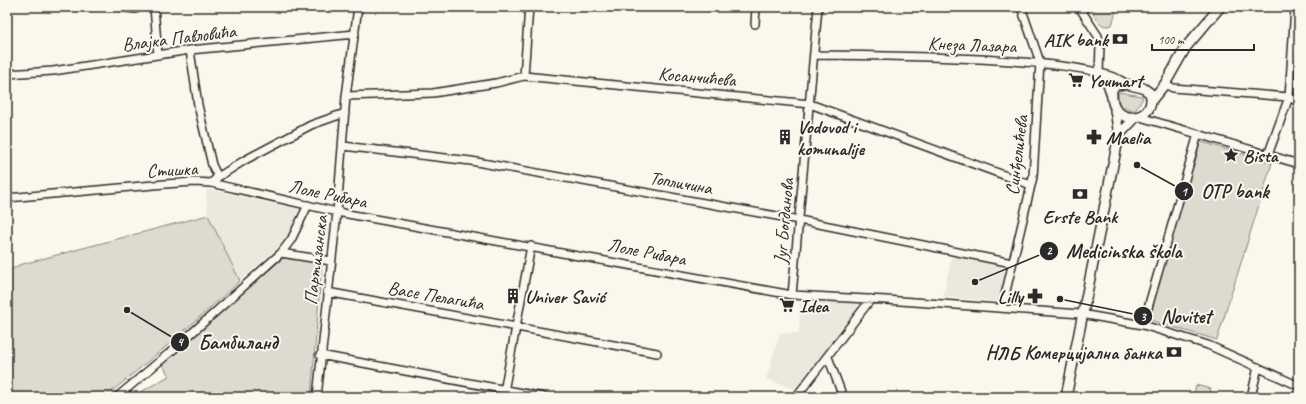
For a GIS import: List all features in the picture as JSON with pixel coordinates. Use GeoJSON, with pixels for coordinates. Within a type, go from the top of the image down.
{"type":"FeatureCollection","features":[{"type":"Feature","properties":{"kind":"main road"},"geometry":{"type":"LineString","coordinates":[[1119,135],[1137,117],[1144,114],[1151,101],[1165,84],[1186,47],[1220,7]]}},
{"type":"Feature","properties":{"kind":"main road"},"geometry":{"type":"LineString","coordinates":[[1066,397],[1081,314],[1119,135],[1115,110],[1111,97],[1114,86],[1126,84],[1143,88],[1150,93],[1151,101]]}},
{"type":"Feature","properties":{"kind":"main road"},"geometry":{"type":"LineString","coordinates":[[1143,88],[1165,84]]}},
{"type":"Feature","properties":{"kind":"main road"},"geometry":{"type":"LineString","coordinates":[[1115,110],[1129,117],[1137,117]]}},
{"type":"Feature","properties":{"kind":"street"},"geometry":{"type":"LineString","coordinates":[[120,7],[141,7]]}},
{"type":"Feature","properties":{"kind":"street"},"geometry":{"type":"LineString","coordinates":[[154,7],[158,55]]}},
{"type":"Feature","properties":{"kind":"street","name":"Партизанска"},"geometry":{"type":"LineString","coordinates":[[317,397],[320,355],[337,212],[346,96],[358,7]]}},
{"type":"Feature","properties":{"kind":"street"},"geometry":{"type":"LineString","coordinates":[[524,76],[529,7]]}},
{"type":"Feature","properties":{"kind":"street"},"geometry":{"type":"LineString","coordinates":[[755,24],[756,7]]}},
{"type":"Feature","properties":{"kind":"street","name":"Југ Богданова"},"geometry":{"type":"LineString","coordinates":[[792,295],[818,7]]}},
{"type":"Feature","properties":{"kind":"street","name":"Синђелићева"},"geometry":{"type":"LineString","coordinates":[[1002,308],[1036,158],[1040,62],[1021,7]]}},
{"type":"Feature","properties":{"kind":"street"},"geometry":{"type":"LineString","coordinates":[[1079,7],[1099,41],[1099,73],[1107,84],[1111,97]]}},
{"type":"Feature","properties":{"kind":"street"},"geometry":{"type":"LineString","coordinates":[[1268,155],[1288,97],[1296,55],[1295,7]]}},
{"type":"Feature","properties":{"kind":"street","name":"Влајка Павловића"},"geometry":{"type":"LineString","coordinates":[[7,74],[53,71],[190,50],[355,34]]}},
{"type":"Feature","properties":{"kind":"street"},"geometry":{"type":"LineString","coordinates":[[190,50],[198,105],[212,165],[218,177]]}},
{"type":"Feature","properties":{"kind":"street","name":"Кнеза Лазара"},"geometry":{"type":"LineString","coordinates":[[814,55],[1040,62],[1099,73],[1121,80],[1126,84]]}},
{"type":"Feature","properties":{"kind":"street","name":"Косанчићева"},"geometry":{"type":"LineString","coordinates":[[346,96],[433,93],[496,83],[524,76],[810,104],[1031,185]]}},
{"type":"Feature","properties":{"kind":"street"},"geometry":{"type":"LineString","coordinates":[[1165,84],[1173,88],[1288,97],[1299,102]]}},
{"type":"Feature","properties":{"kind":"street","name":"Стишка"},"geometry":{"type":"LineString","coordinates":[[7,198],[165,184],[194,182],[211,183],[218,177],[311,125],[345,113]]}},
{"type":"Feature","properties":{"kind":"street"},"geometry":{"type":"LineString","coordinates":[[1137,117],[1299,164]]}},
{"type":"Feature","properties":{"kind":"street"},"geometry":{"type":"LineString","coordinates":[[1143,325],[1198,134]]}},
{"type":"Feature","properties":{"kind":"street","name":"Топличина"},"geometry":{"type":"LineString","coordinates":[[342,146],[471,160],[799,220],[1012,263]]}},
{"type":"Feature","properties":{"kind":"street","name":"Лоле Рибара"},"geometry":{"type":"LineString","coordinates":[[211,183],[337,212],[531,246],[792,295],[1081,314],[1143,325],[1201,342],[1299,386]]}},
{"type":"Feature","properties":{"kind":"street"},"geometry":{"type":"LineString","coordinates":[[116,397],[174,349],[281,253],[291,240],[308,205]]}},
{"type":"Feature","properties":{"kind":"street"},"geometry":{"type":"LineString","coordinates":[[504,393],[531,246]]}},
{"type":"Feature","properties":{"kind":"street"},"geometry":{"type":"LineString","coordinates":[[281,253],[331,260]]}},
{"type":"Feature","properties":{"kind":"street","name":"Васе Пелагића"},"geometry":{"type":"LineString","coordinates":[[327,292],[657,353]]}},
{"type":"Feature","properties":{"kind":"street"},"geometry":{"type":"LineString","coordinates":[[796,397],[871,299]]}},
{"type":"Feature","properties":{"kind":"street"},"geometry":{"type":"LineString","coordinates":[[320,355],[504,393],[544,397]]}},
{"type":"Feature","properties":{"kind":"street"},"geometry":{"type":"LineString","coordinates":[[828,356],[843,397]]}},
{"type":"Feature","properties":{"kind":"street"},"geometry":{"type":"LineString","coordinates":[[1251,397],[1258,367]]}},
{"type":"Feature","properties":{"kind":"shaded area"},"geometry":{"type":"Polygon","coordinates":[[[1095,7],[1117,7],[1112,25],[1106,26],[1099,22],[1093,14],[1095,7]]]}},
{"type":"Feature","properties":{"kind":"shaded area"},"geometry":{"type":"Polygon","coordinates":[[[1118,92],[1142,96],[1143,98],[1135,111],[1119,105],[1118,92]]]}},
{"type":"Feature","properties":{"kind":"shaded area"},"geometry":{"type":"Polygon","coordinates":[[[1199,141],[1272,163],[1217,340],[1149,320],[1171,235],[1199,141]]]}},
{"type":"Feature","properties":{"kind":"shaded area"},"geometry":{"type":"Polygon","coordinates":[[[206,189],[299,209],[287,240],[240,281],[208,215],[206,189]]]}},
{"type":"Feature","properties":{"kind":"shaded area"},"geometry":{"type":"Polygon","coordinates":[[[208,215],[240,281],[174,340],[105,397],[7,397],[7,272],[19,265],[208,215]]]}},
{"type":"Feature","properties":{"kind":"shaded area"},"geometry":{"type":"Polygon","coordinates":[[[952,254],[1005,267],[999,302],[943,297],[952,254]]]}},
{"type":"Feature","properties":{"kind":"shaded area"},"geometry":{"type":"Polygon","coordinates":[[[283,258],[322,262],[311,397],[132,397],[169,376],[162,364],[283,258]]]}},
{"type":"Feature","properties":{"kind":"shaded area"},"geometry":{"type":"Polygon","coordinates":[[[800,301],[855,303],[859,308],[797,390],[766,379],[780,333],[799,333],[800,301]]]}},
{"type":"Feature","properties":{"kind":"shaded area"},"geometry":{"type":"Polygon","coordinates":[[[1196,385],[1211,389],[1209,397],[1193,397],[1196,385]]]}},
{"type":"Feature","properties":{"kind":"place","name":"AIK bank"},"geometry":{"type":"Point","coordinates":[1120,39]}},
{"type":"Feature","properties":{"kind":"place","name":"Youmart"},"geometry":{"type":"Point","coordinates":[1076,80]}},
{"type":"Feature","properties":{"kind":"place","name":"Vodovod i komunalije"},"geometry":{"type":"Point","coordinates":[785,137]}},
{"type":"Feature","properties":{"kind":"place","name":"Maelia"},"geometry":{"type":"Point","coordinates":[1094,137]}},
{"type":"Feature","properties":{"kind":"place","name":"Bista"},"geometry":{"type":"Point","coordinates":[1231,155]}},
{"type":"Feature","properties":{"kind":"place","name":"OTP bank"},"geometry":{"type":"Point","coordinates":[1137,165]}},
{"type":"Feature","properties":{"kind":"place","name":"Erste Bank"},"geometry":{"type":"Point","coordinates":[1080,194]}},
{"type":"Feature","properties":{"kind":"place","name":"Medicinska škola"},"geometry":{"type":"Point","coordinates":[975,282]}},
{"type":"Feature","properties":{"kind":"place","name":"Univer Savić"},"geometry":{"type":"Point","coordinates":[513,296]}},
{"type":"Feature","properties":{"kind":"place","name":"Lilly"},"geometry":{"type":"Point","coordinates":[1035,296]}},
{"type":"Feature","properties":{"kind":"place","name":"Novitet"},"geometry":{"type":"Point","coordinates":[1060,299]}},
{"type":"Feature","properties":{"kind":"place","name":"Idea"},"geometry":{"type":"Point","coordinates":[787,305]}},
{"type":"Feature","properties":{"kind":"place","name":"Бамбиланд"},"geometry":{"type":"Point","coordinates":[127,310]}},
{"type":"Feature","properties":{"kind":"place","name":"НЛБ Комерцијална банка"},"geometry":{"type":"Point","coordinates":[1174,352]}}]}
